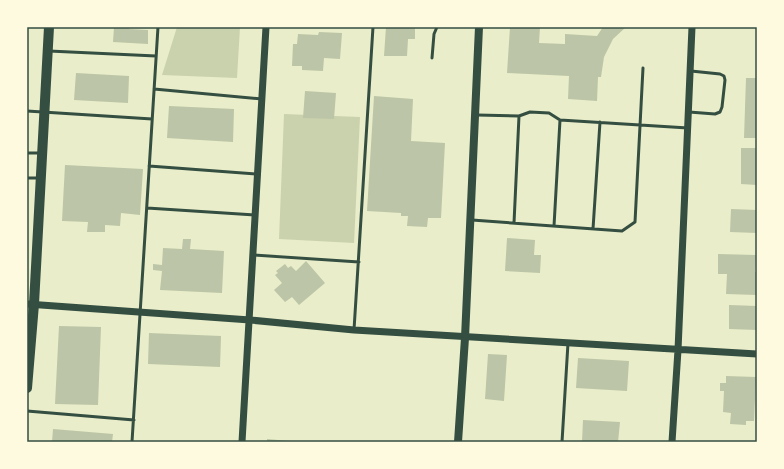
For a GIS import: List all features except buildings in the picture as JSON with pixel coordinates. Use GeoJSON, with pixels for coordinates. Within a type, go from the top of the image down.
{"type":"FeatureCollection","features":[{"type":"Feature","properties":{"kind":"main road"},"geometry":{"type":"LineString","coordinates":[[27,388],[30,304],[41,178],[49,27]]}},
{"type":"Feature","properties":{"kind":"main road"},"geometry":{"type":"LineString","coordinates":[[458,442],[479,27]]}},
{"type":"Feature","properties":{"kind":"street"},"geometry":{"type":"LineString","coordinates":[[242,442],[266,27]]}},
{"type":"Feature","properties":{"kind":"street"},"geometry":{"type":"LineString","coordinates":[[672,442],[678,350],[692,27]]}},
{"type":"Feature","properties":{"kind":"street"},"geometry":{"type":"LineString","coordinates":[[30,304],[140,311],[464,338],[757,354]]}},
{"type":"Feature","properties":{"kind":"lane"},"geometry":{"type":"LineString","coordinates":[[132,442],[158,27]]}},
{"type":"Feature","properties":{"kind":"lane"},"geometry":{"type":"LineString","coordinates":[[354,330],[373,27]]}},
{"type":"Feature","properties":{"kind":"lane"},"geometry":{"type":"LineString","coordinates":[[432,58],[434,34],[437,27]]}},
{"type":"Feature","properties":{"kind":"lane"},"geometry":{"type":"LineString","coordinates":[[48,51],[156,56]]}},
{"type":"Feature","properties":{"kind":"lane"},"geometry":{"type":"LineString","coordinates":[[470,220],[622,231],[635,222],[643,68]]}},
{"type":"Feature","properties":{"kind":"lane"},"geometry":{"type":"LineString","coordinates":[[688,112],[715,114],[720,112],[722,107],[725,80],[724,76],[720,74],[690,71]]}},
{"type":"Feature","properties":{"kind":"lane"},"geometry":{"type":"LineString","coordinates":[[154,89],[262,99]]}},
{"type":"Feature","properties":{"kind":"lane"},"geometry":{"type":"LineString","coordinates":[[27,111],[152,119]]}},
{"type":"Feature","properties":{"kind":"lane"},"geometry":{"type":"LineString","coordinates":[[475,116],[519,116],[530,112],[549,113],[560,120],[688,128]]}},
{"type":"Feature","properties":{"kind":"lane"},"geometry":{"type":"LineString","coordinates":[[514,223],[519,116]]}},
{"type":"Feature","properties":{"kind":"lane"},"geometry":{"type":"LineString","coordinates":[[554,226],[560,120]]}},
{"type":"Feature","properties":{"kind":"lane"},"geometry":{"type":"LineString","coordinates":[[593,229],[600,122]]}},
{"type":"Feature","properties":{"kind":"lane"},"geometry":{"type":"LineString","coordinates":[[27,153],[42,153]]}},
{"type":"Feature","properties":{"kind":"lane"},"geometry":{"type":"LineString","coordinates":[[149,166],[258,174]]}},
{"type":"Feature","properties":{"kind":"lane"},"geometry":{"type":"LineString","coordinates":[[27,178],[41,178]]}},
{"type":"Feature","properties":{"kind":"lane"},"geometry":{"type":"LineString","coordinates":[[147,208],[256,215]]}},
{"type":"Feature","properties":{"kind":"lane"},"geometry":{"type":"LineString","coordinates":[[253,255],[358,262]]}},
{"type":"Feature","properties":{"kind":"lane"},"geometry":{"type":"LineString","coordinates":[[562,442],[568,344]]}},
{"type":"Feature","properties":{"kind":"lane"},"geometry":{"type":"LineString","coordinates":[[27,411],[134,420]]}},
{"type":"Feature","properties":{"kind":"green space"},"geometry":{"type":"Polygon","coordinates":[[[177,27],[240,27],[237,78],[162,75],[177,27]]]}},
{"type":"Feature","properties":{"kind":"green space"},"geometry":{"type":"Polygon","coordinates":[[[284,114],[360,117],[354,243],[279,239],[284,114]]]}}]}
